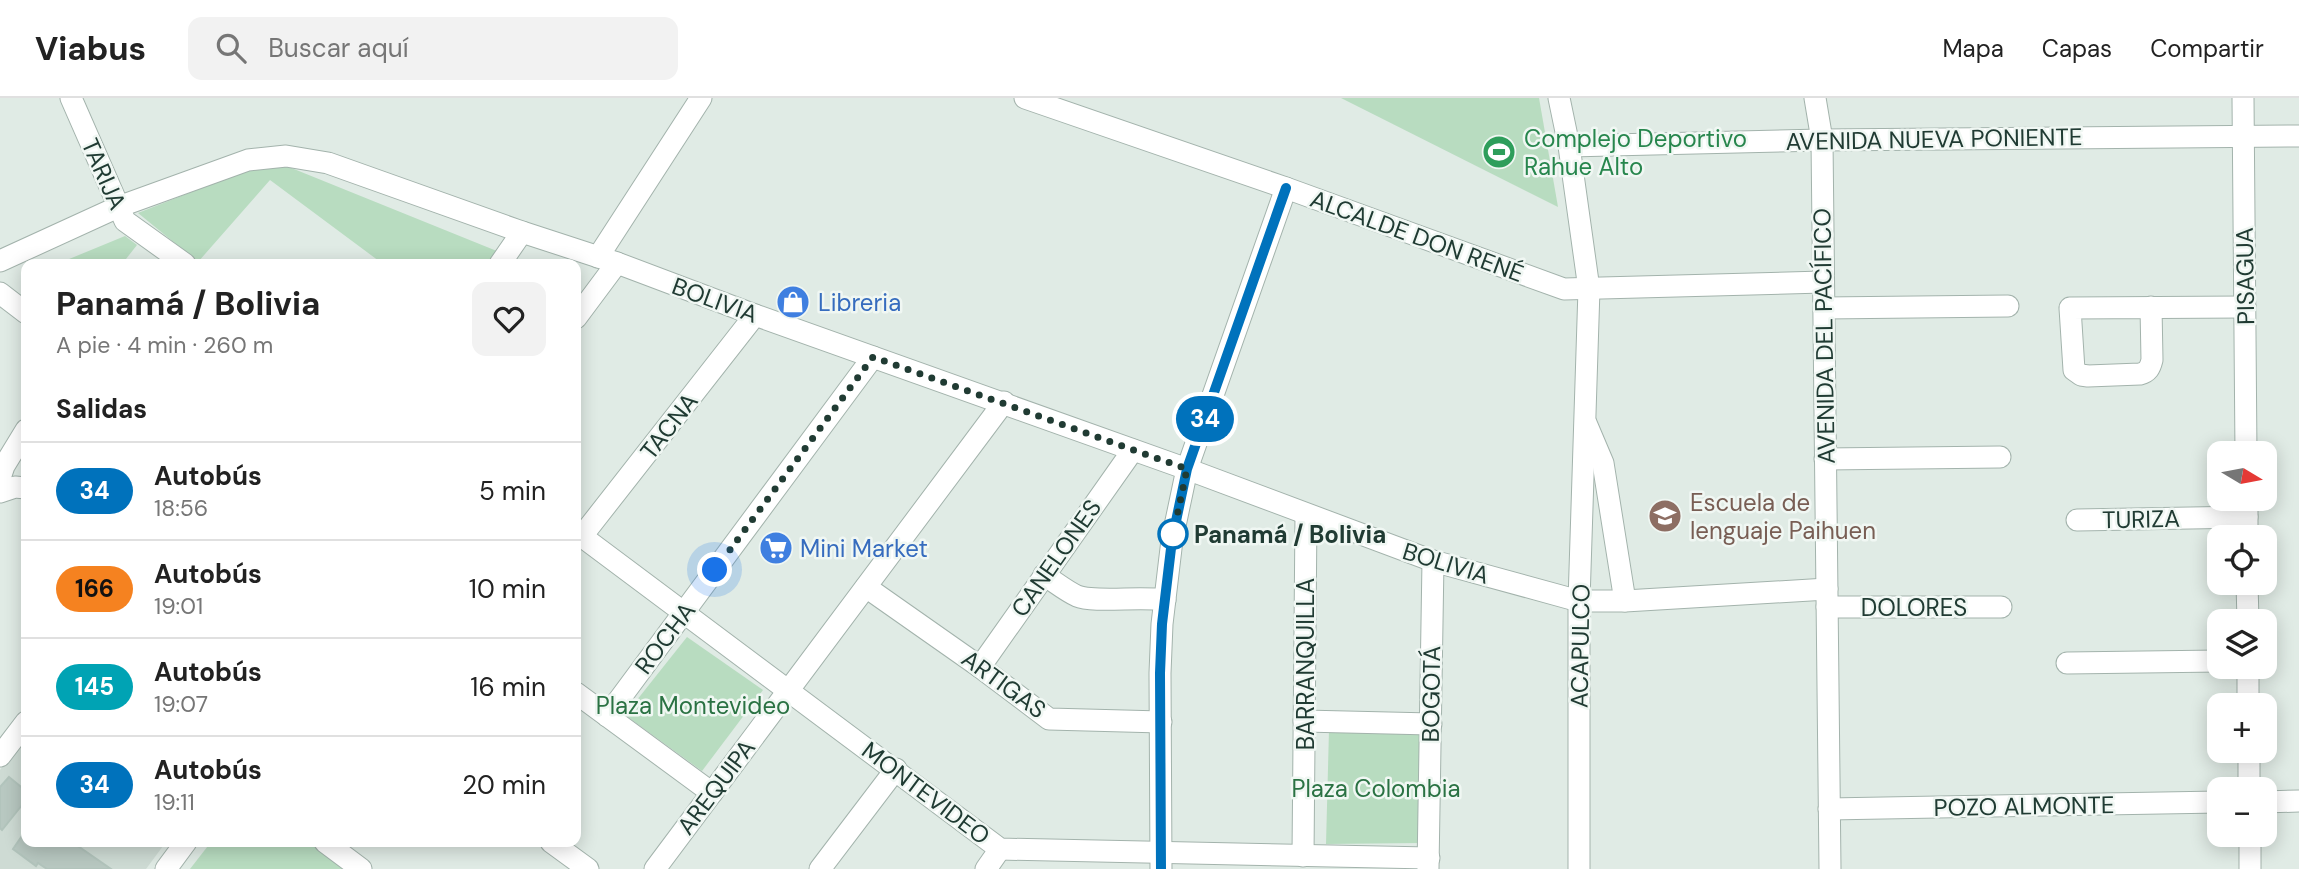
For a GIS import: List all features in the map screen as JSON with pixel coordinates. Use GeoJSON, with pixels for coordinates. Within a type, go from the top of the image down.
{"type":"FeatureCollection","features":[{"type":"Feature","properties":{"kind":"street","name":"TARIJA"},"geometry":{"type":"LineString","coordinates":[[71,98],[125,221],[178,259]]}},
{"type":"Feature","properties":{"kind":"street"},"geometry":{"type":"LineString","coordinates":[[581,309],[701,98]]}},
{"type":"Feature","properties":{"kind":"street","name":"ALCALDE DON RENÉ"},"geometry":{"type":"LineString","coordinates":[[1025,98],[1286,188],[1564,289],[1823,282]]}},
{"type":"Feature","properties":{"kind":"street","name":"ACAPULCO"},"geometry":{"type":"LineString","coordinates":[[1559,98],[1569,146],[1589,289],[1579,601],[1579,869]]}},
{"type":"Feature","properties":{"kind":"street","name":"AVENIDA DEL PACÍFICO"},"geometry":{"type":"LineString","coordinates":[[1815,98],[1822,140],[1830,869]]}},
{"type":"Feature","properties":{"kind":"street","name":"PISAGUA"},"geometry":{"type":"LineString","coordinates":[[2243,98],[2246,441]]}},
{"type":"Feature","properties":{"kind":"street","name":"AVENIDA NUEVA PONIENTE"},"geometry":{"type":"LineString","coordinates":[[1569,146],[1822,140],[2299,136]]}},
{"type":"Feature","properties":{"kind":"street","name":"BOLIVIA"},"geometry":{"type":"LineString","coordinates":[[0,261],[118,207],[248,160],[286,156],[328,163],[1004,402],[1433,561],[1579,601],[1827,598]]}},
{"type":"Feature","properties":{"kind":"street"},"geometry":{"type":"LineString","coordinates":[[1161,861],[1160,673],[1172,540],[1187,469],[1286,188]]}},
{"type":"Feature","properties":{"kind":"street"},"geometry":{"type":"LineString","coordinates":[[503,259],[522,232]]}},
{"type":"Feature","properties":{"kind":"street"},"geometry":{"type":"LineString","coordinates":[[0,293],[21,309]]}},
{"type":"Feature","properties":{"kind":"street"},"geometry":{"type":"LineString","coordinates":[[1824,308],[2008,306]]}},
{"type":"Feature","properties":{"kind":"street"},"geometry":{"type":"LineString","coordinates":[[2151,307],[2152,360],[2146,372],[2088,376],[2074,370],[2070,308],[2151,307],[2245,307]]}},
{"type":"Feature","properties":{"kind":"street","name":"TACNA"},"geometry":{"type":"LineString","coordinates":[[581,532],[755,315]]}},
{"type":"Feature","properties":{"kind":"street","name":"ROCHA"},"geometry":{"type":"LineString","coordinates":[[607,716],[873,357]]}},
{"type":"Feature","properties":{"kind":"street","name":"AREQUIPA"},"geometry":{"type":"LineString","coordinates":[[655,869],[1004,402]]}},
{"type":"Feature","properties":{"kind":"street","name":"ACAPULCO"},"geometry":{"type":"LineString","coordinates":[[1586,423],[1603,463],[1625,601]]}},
{"type":"Feature","properties":{"kind":"street"},"geometry":{"type":"LineString","coordinates":[[0,478],[21,437]]}},
{"type":"Feature","properties":{"kind":"street","name":"CANELONES"},"geometry":{"type":"LineString","coordinates":[[980,667],[1133,450]]}},
{"type":"Feature","properties":{"kind":"street"},"geometry":{"type":"LineString","coordinates":[[1825,459],[2000,457]]}},
{"type":"Feature","properties":{"kind":"street"},"geometry":{"type":"LineString","coordinates":[[0,492],[15,486],[21,487]]}},
{"type":"Feature","properties":{"kind":"street","name":"BARRANQUILLA"},"geometry":{"type":"LineString","coordinates":[[1303,856],[1306,515]]}},
{"type":"Feature","properties":{"kind":"street","name":"TURIZA"},"geometry":{"type":"LineString","coordinates":[[2077,520],[2247,518]]}},
{"type":"Feature","properties":{"kind":"street","name":"MONTEVIDEO"},"geometry":{"type":"LineString","coordinates":[[581,535],[1000,849],[1161,861],[1303,856],[1428,863]]}},
{"type":"Feature","properties":{"kind":"street","name":"BOGOTÁ"},"geometry":{"type":"LineString","coordinates":[[1428,863],[1433,561]]}},
{"type":"Feature","properties":{"kind":"street"},"geometry":{"type":"LineString","coordinates":[[1044,575],[1078,596],[1149,597],[1165,600]]}},
{"type":"Feature","properties":{"kind":"street","name":"ARTIGAS"},"geometry":{"type":"LineString","coordinates":[[866,587],[1049,719],[1161,722]]}},
{"type":"Feature","properties":{"kind":"street","name":"DOLORES"},"geometry":{"type":"LineString","coordinates":[[1827,598],[2001,607]]}},
{"type":"Feature","properties":{"kind":"street"},"geometry":{"type":"LineString","coordinates":[[2067,663],[2207,662]]}},
{"type":"Feature","properties":{"kind":"street"},"geometry":{"type":"LineString","coordinates":[[581,697],[712,793]]}},
{"type":"Feature","properties":{"kind":"street"},"geometry":{"type":"LineString","coordinates":[[1304,721],[1431,724]]}},
{"type":"Feature","properties":{"kind":"street"},"geometry":{"type":"LineString","coordinates":[[1,752],[21,728]]}},
{"type":"Feature","properties":{"kind":"street"},"geometry":{"type":"LineString","coordinates":[[820,869],[896,769]]}},
{"type":"Feature","properties":{"kind":"street"},"geometry":{"type":"LineString","coordinates":[[2277,802],[2299,801]]}},
{"type":"Feature","properties":{"kind":"street","name":"POZO ALMONTE"},"geometry":{"type":"LineString","coordinates":[[1829,809],[2207,802]]}},
{"type":"Feature","properties":{"kind":"street"},"geometry":{"type":"LineString","coordinates":[[166,869],[182,847]]}},
{"type":"Feature","properties":{"kind":"street"},"geometry":{"type":"LineString","coordinates":[[558,847],[588,869]]}},
{"type":"Feature","properties":{"kind":"street"},"geometry":{"type":"LineString","coordinates":[[2250,847],[2250,869]]}},
{"type":"Feature","properties":{"kind":"street"},"geometry":{"type":"LineString","coordinates":[[347,848],[362,869]]}},
{"type":"Feature","properties":{"kind":"street"},"geometry":{"type":"LineString","coordinates":[[986,869],[1000,849]]}},
{"type":"Feature","properties":{"kind":"shaded area"},"geometry":{"type":"Polygon","coordinates":[[[21,741],[21,847],[162,847],[146,869],[0,869],[0,770],[21,741]]]}},
{"type":"Feature","properties":{"kind":"green space","name":"Complejo Deportivo Rahue Alto"},"geometry":{"type":"Polygon","coordinates":[[[1341,98],[1539,98],[1558,207],[1341,98]]]}},
{"type":"Feature","properties":{"kind":"green space"},"geometry":{"type":"Polygon","coordinates":[[[284,165],[517,259],[376,259],[270,180],[201,259],[194,259],[138,213],[250,169],[284,165]]]}},
{"type":"Feature","properties":{"kind":"green space"},"geometry":{"type":"Polygon","coordinates":[[[125,236],[137,245],[126,259],[69,259],[125,236]]]}},
{"type":"Feature","properties":{"kind":"green space","name":"Plaza Montevideo"},"geometry":{"type":"Polygon","coordinates":[[[687,637],[763,690],[702,771],[625,715],[687,637]]]}},
{"type":"Feature","properties":{"kind":"green space","name":"Plaza Colombia"},"geometry":{"type":"Polygon","coordinates":[[[1329,730],[1426,734],[1422,843],[1326,844],[1329,730]]]}},
{"type":"Feature","properties":{"kind":"green space"},"geometry":{"type":"Polygon","coordinates":[[[207,847],[321,847],[347,867],[346,869],[190,869],[207,847]]]}},
{"type":"Feature","properties":{"kind":"building"},"geometry":{"type":"Polygon","coordinates":[[[9,777],[21,787],[21,806],[2,830],[0,828],[0,787],[9,777]]]}},
{"type":"Feature","properties":{"kind":"building"},"geometry":{"type":"Polygon","coordinates":[[[21,837],[21,847],[79,847],[111,869],[47,869],[38,863],[36,866],[13,849],[21,837]]]}},
{"type":"Feature","properties":{"kind":"bus line","name":"34"},"geometry":{"type":"LineString","coordinates":[[1161,869],[1160,673],[1162,624],[1172,540],[1187,469],[1286,188]]}},
{"type":"Feature","properties":{"kind":"place","name":"Complejo Deportivo Rahue Alto"},"geometry":{"type":"Point","coordinates":[1499,152]}},
{"type":"Feature","properties":{"kind":"place","name":"Libreria"},"geometry":{"type":"Point","coordinates":[793,302]}},
{"type":"Feature","properties":{"kind":"place","name":"Escuela de lenguaje Paihuen"},"geometry":{"type":"Point","coordinates":[1665,516]}},
{"type":"Feature","properties":{"kind":"place","name":"Panamá / Bolivia"},"geometry":{"type":"Point","coordinates":[1173,534]}},
{"type":"Feature","properties":{"kind":"place","name":"Mini Market"},"geometry":{"type":"Point","coordinates":[776,548]}},
{"type":"Feature","properties":{"kind":"route"},"geometry":{"type":"LineString","coordinates":[[715,570],[873,357],[1187,469],[1172,540],[1173,534]]}}]}
